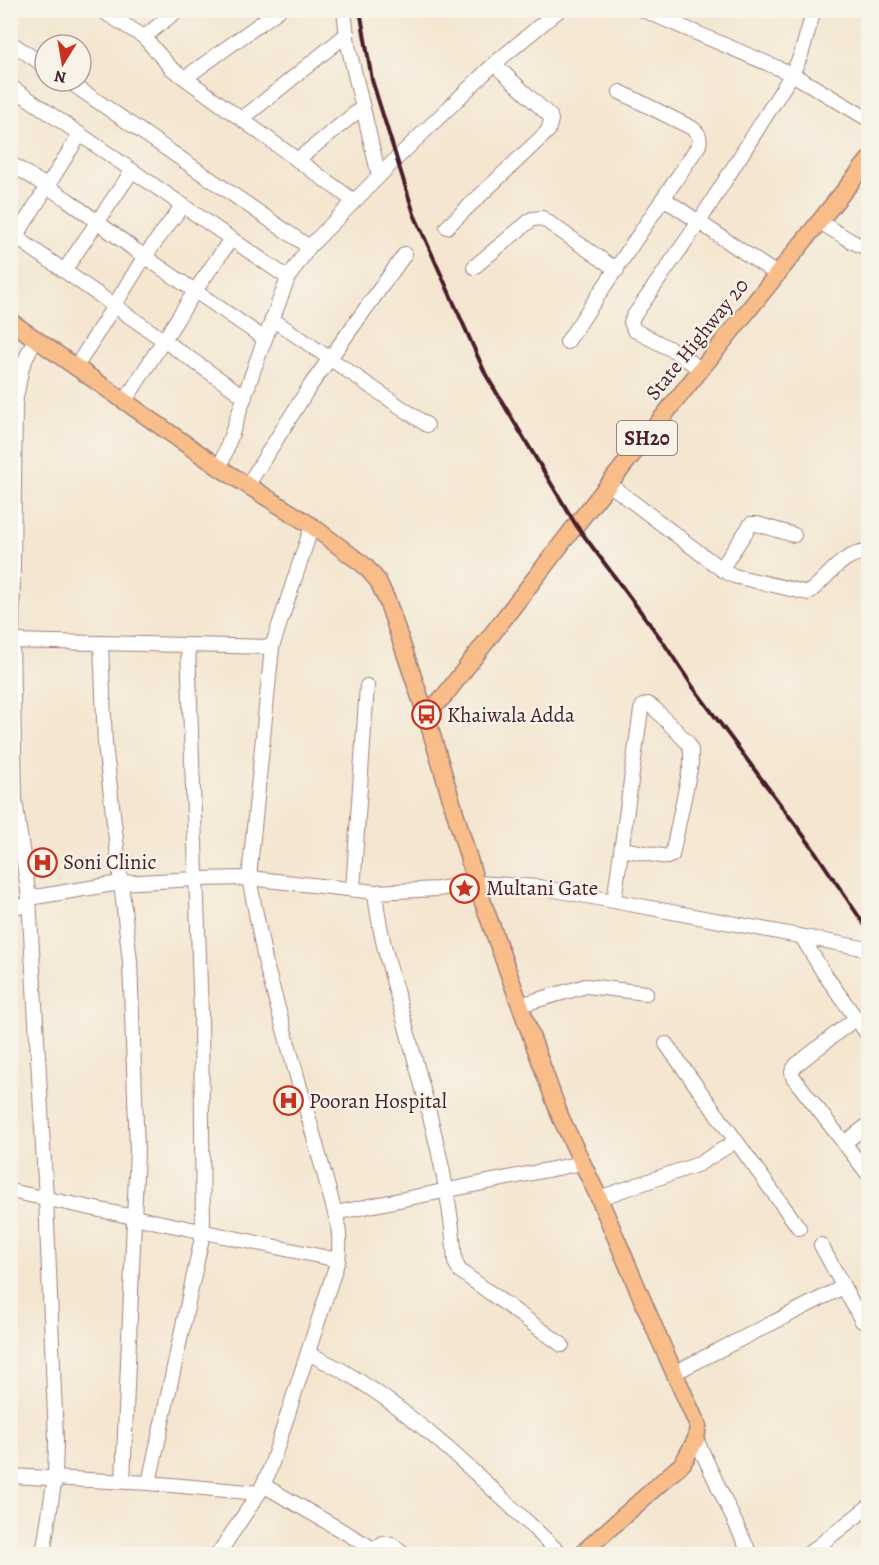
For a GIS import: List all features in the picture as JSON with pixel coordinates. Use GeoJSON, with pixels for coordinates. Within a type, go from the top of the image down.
{"type":"FeatureCollection","features":[{"type":"Feature","properties":{"kind":"main road","name":"State Highway 20"},"geometry":{"type":"LineString","coordinates":[[426,715],[445,695],[609,484],[820,222],[866,169]]}},
{"type":"Feature","properties":{"kind":"main road"},"geometry":{"type":"LineString","coordinates":[[10,321],[220,468],[312,526],[364,566],[378,581],[388,603],[426,715],[476,883],[560,1116],[599,1198],[698,1425],[696,1439],[683,1463],[581,1554]]}},
{"type":"Feature","properties":{"kind":"street"},"geometry":{"type":"LineString","coordinates":[[101,10],[144,37],[165,63],[354,201]]}},
{"type":"Feature","properties":{"kind":"street"},"geometry":{"type":"LineString","coordinates":[[144,37],[178,10]]}},
{"type":"Feature","properties":{"kind":"street"},"geometry":{"type":"LineString","coordinates":[[185,78],[279,10]]}},
{"type":"Feature","properties":{"kind":"street"},"geometry":{"type":"LineString","coordinates":[[344,10],[347,34],[379,176]]}},
{"type":"Feature","properties":{"kind":"street"},"geometry":{"type":"LineString","coordinates":[[220,468],[288,278],[309,247],[494,64],[559,10]]}},
{"type":"Feature","properties":{"kind":"street"},"geometry":{"type":"LineString","coordinates":[[643,10],[792,74],[868,119]]}},
{"type":"Feature","properties":{"kind":"street"},"geometry":{"type":"LineString","coordinates":[[701,370],[678,354],[634,330],[631,322],[634,314],[699,222],[792,74],[801,56],[814,10]]}},
{"type":"Feature","properties":{"kind":"street"},"geometry":{"type":"LineString","coordinates":[[242,119],[347,34]]}},
{"type":"Feature","properties":{"kind":"street"},"geometry":{"type":"LineString","coordinates":[[10,42],[33,58]]}},
{"type":"Feature","properties":{"kind":"street"},"geometry":{"type":"LineString","coordinates":[[447,227],[548,131],[551,125],[550,116],[494,64]]}},
{"type":"Feature","properties":{"kind":"street"},"geometry":{"type":"LineString","coordinates":[[10,86],[288,278]]}},
{"type":"Feature","properties":{"kind":"street"},"geometry":{"type":"LineString","coordinates":[[567,342],[699,145],[699,134],[675,118],[620,92]]}},
{"type":"Feature","properties":{"kind":"street"},"geometry":{"type":"LineString","coordinates":[[85,93],[309,247]]}},
{"type":"Feature","properties":{"kind":"street"},"geometry":{"type":"LineString","coordinates":[[297,160],[363,107]]}},
{"type":"Feature","properties":{"kind":"street"},"geometry":{"type":"LineString","coordinates":[[80,134],[12,238],[64,271],[245,398]]}},
{"type":"Feature","properties":{"kind":"street"},"geometry":{"type":"LineString","coordinates":[[10,163],[47,186],[265,339]]}},
{"type":"Feature","properties":{"kind":"street"},"geometry":{"type":"LineString","coordinates":[[64,271],[132,171]]}},
{"type":"Feature","properties":{"kind":"street"},"geometry":{"type":"LineString","coordinates":[[663,198],[778,275]]}},
{"type":"Feature","properties":{"kind":"street"},"geometry":{"type":"LineString","coordinates":[[76,367],[145,256],[183,205]]}},
{"type":"Feature","properties":{"kind":"street"},"geometry":{"type":"LineString","coordinates":[[474,267],[532,219],[542,218],[617,270]]}},
{"type":"Feature","properties":{"kind":"street"},"geometry":{"type":"LineString","coordinates":[[820,222],[868,249]]}},
{"type":"Feature","properties":{"kind":"street"},"geometry":{"type":"LineString","coordinates":[[125,401],[231,239]]}},
{"type":"Feature","properties":{"kind":"street"},"geometry":{"type":"LineString","coordinates":[[247,486],[310,386],[405,254]]}},
{"type":"Feature","properties":{"kind":"street"},"geometry":{"type":"LineString","coordinates":[[272,319],[427,425]]}},
{"type":"Feature","properties":{"kind":"street"},"geometry":{"type":"LineString","coordinates":[[35,338],[22,367],[15,403],[11,642],[15,800],[29,902],[46,1199],[56,1440],[55,1477],[43,1554]]}},
{"type":"Feature","properties":{"kind":"street"},"geometry":{"type":"LineString","coordinates":[[609,484],[721,570],[734,576],[808,593],[829,572],[849,557],[868,552]]}},
{"type":"Feature","properties":{"kind":"street"},"geometry":{"type":"LineString","coordinates":[[721,570],[752,524],[794,535]]}},
{"type":"Feature","properties":{"kind":"street"},"geometry":{"type":"LineString","coordinates":[[218,1554],[261,1489],[338,1260],[340,1237],[335,1213],[266,965],[249,878],[272,647],[312,526]]}},
{"type":"Feature","properties":{"kind":"street"},"geometry":{"type":"LineString","coordinates":[[11,642],[272,647]]}},
{"type":"Feature","properties":{"kind":"street"},"geometry":{"type":"LineString","coordinates":[[101,645],[105,744],[130,961],[137,1119],[135,1218],[123,1481]]}},
{"type":"Feature","properties":{"kind":"street"},"geometry":{"type":"LineString","coordinates":[[149,1483],[204,1233],[201,1015],[188,646]]}},
{"type":"Feature","properties":{"kind":"street"},"geometry":{"type":"LineString","coordinates":[[353,889],[367,686]]}},
{"type":"Feature","properties":{"kind":"street"},"geometry":{"type":"LineString","coordinates":[[614,901],[621,849],[641,710],[644,705],[648,704],[688,743],[691,750],[691,764],[687,786],[672,855],[667,857],[621,849]]}},
{"type":"Feature","properties":{"kind":"street"},"geometry":{"type":"LineString","coordinates":[[10,906],[120,883],[196,879],[249,878],[375,892],[438,889],[476,883],[539,887],[868,949]]}},
{"type":"Feature","properties":{"kind":"street"},"geometry":{"type":"LineString","coordinates":[[375,892],[380,932],[423,1087],[447,1191],[457,1266],[460,1271],[562,1345]]}},
{"type":"Feature","properties":{"kind":"street"},"geometry":{"type":"LineString","coordinates":[[802,937],[823,972],[868,1035]]}},
{"type":"Feature","properties":{"kind":"street"},"geometry":{"type":"LineString","coordinates":[[520,1005],[586,986],[646,993]]}},
{"type":"Feature","properties":{"kind":"street"},"geometry":{"type":"LineString","coordinates":[[856,1018],[796,1065],[792,1072],[793,1077],[868,1174]]}},
{"type":"Feature","properties":{"kind":"street"},"geometry":{"type":"LineString","coordinates":[[666,1044],[799,1228]]}},
{"type":"Feature","properties":{"kind":"street"},"geometry":{"type":"LineString","coordinates":[[844,1143],[868,1125]]}},
{"type":"Feature","properties":{"kind":"street"},"geometry":{"type":"LineString","coordinates":[[599,1198],[699,1164],[736,1141]]}},
{"type":"Feature","properties":{"kind":"street"},"geometry":{"type":"LineString","coordinates":[[335,1213],[582,1163]]}},
{"type":"Feature","properties":{"kind":"street"},"geometry":{"type":"LineString","coordinates":[[10,1191],[338,1260]]}},
{"type":"Feature","properties":{"kind":"street"},"geometry":{"type":"LineString","coordinates":[[821,1245],[862,1321]]}},
{"type":"Feature","properties":{"kind":"street"},"geometry":{"type":"LineString","coordinates":[[674,1373],[843,1287]]}},
{"type":"Feature","properties":{"kind":"street"},"geometry":{"type":"LineString","coordinates":[[308,1353],[347,1373],[407,1416],[477,1474],[561,1554]]}},
{"type":"Feature","properties":{"kind":"street"},"geometry":{"type":"LineString","coordinates":[[696,1439],[750,1554]]}},
{"type":"Feature","properties":{"kind":"street"},"geometry":{"type":"LineString","coordinates":[[10,1476],[261,1489],[372,1548],[378,1548],[383,1543],[389,1544],[403,1554]]}},
{"type":"Feature","properties":{"kind":"street"},"geometry":{"type":"LineString","coordinates":[[807,1554],[868,1508]]}},
{"type":"Feature","properties":{"kind":"railway"},"geometry":{"type":"LineString","coordinates":[[360,10],[372,80],[414,214],[486,375],[576,525],[812,847],[868,930]]}},
{"type":"Feature","properties":{"kind":"place","name":"Khaiwala Adda"},"geometry":{"type":"Point","coordinates":[426,715]}},
{"type":"Feature","properties":{"kind":"place","name":"Soni Clinic"},"geometry":{"type":"Point","coordinates":[42,862]}},
{"type":"Feature","properties":{"kind":"place","name":"Multani Gate"},"geometry":{"type":"Point","coordinates":[465,888]}},
{"type":"Feature","properties":{"kind":"place","name":"Pooran Hospital"},"geometry":{"type":"Point","coordinates":[288,1101]}}]}
